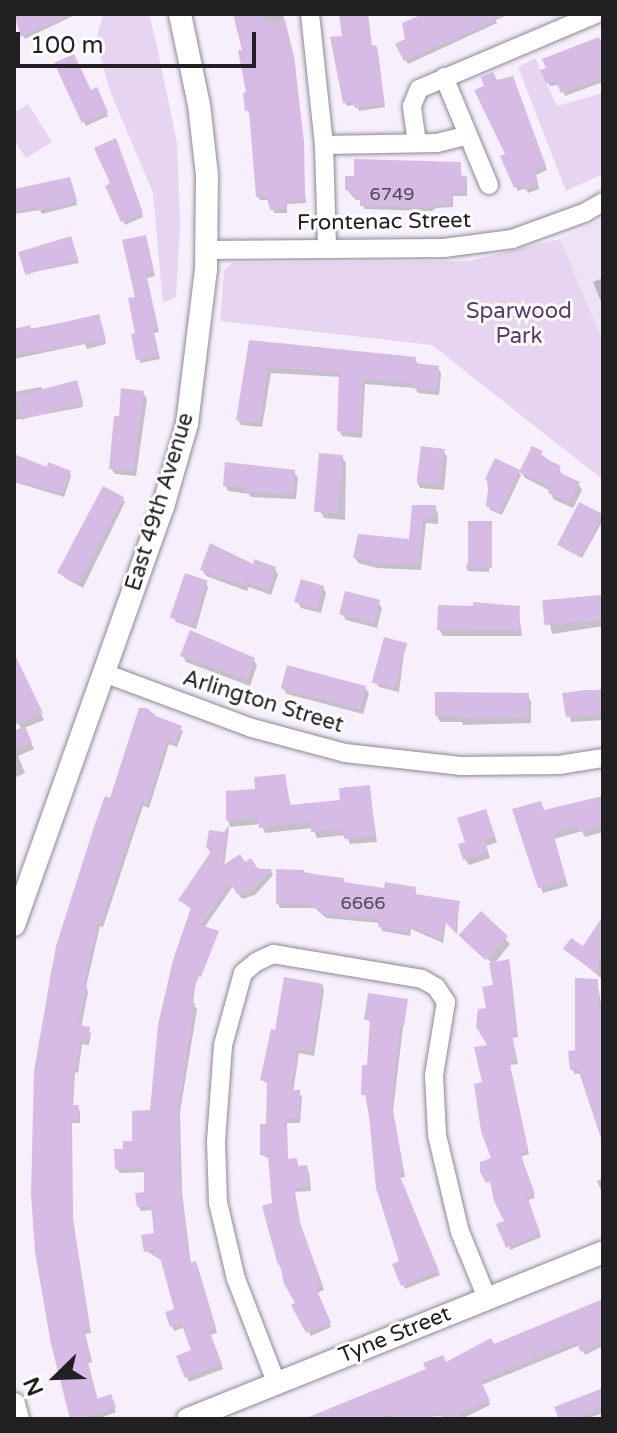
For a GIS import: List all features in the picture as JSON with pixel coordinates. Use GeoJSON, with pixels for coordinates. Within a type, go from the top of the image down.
{"type":"FeatureCollection","features":[{"type":"Feature","properties":{"kind":"street","name":"East 49th Avenue"},"geometry":{"type":"LineString","coordinates":[[14,925],[163,507],[187,424],[202,324],[207,250],[207,175],[201,119],[180,14]]}},
{"type":"Feature","properties":{"kind":"street"},"geometry":{"type":"LineString","coordinates":[[310,14],[324,145],[327,248]]}},
{"type":"Feature","properties":{"kind":"street"},"geometry":{"type":"LineString","coordinates":[[417,143],[412,106],[419,89],[596,14]]}},
{"type":"Feature","properties":{"kind":"street"},"geometry":{"type":"LineString","coordinates":[[444,77],[489,185]]}},
{"type":"Feature","properties":{"kind":"street"},"geometry":{"type":"LineString","coordinates":[[324,145],[437,143],[468,135]]}},
{"type":"Feature","properties":{"kind":"street","name":"Frontenac Street"},"geometry":{"type":"LineString","coordinates":[[207,250],[444,248],[512,239],[584,213],[603,202]]}},
{"type":"Feature","properties":{"kind":"street","name":"Arlington Street"},"geometry":{"type":"LineString","coordinates":[[104,673],[241,724],[345,753],[460,766],[559,765],[603,758]]}},
{"type":"Feature","properties":{"kind":"street"},"geometry":{"type":"LineString","coordinates":[[276,1382],[236,1279],[218,1202],[216,1141],[223,1045],[243,973],[273,954],[422,979],[436,987],[446,1002],[434,1075],[437,1135],[460,1232],[487,1298]]}},
{"type":"Feature","properties":{"kind":"street","name":"Tyne Street"},"geometry":{"type":"LineString","coordinates":[[188,1419],[603,1252]]}},
{"type":"Feature","properties":{"kind":"street"},"geometry":{"type":"LineString","coordinates":[[14,1404],[18,1419]]}},
{"type":"Feature","properties":{"kind":"shaded area"},"geometry":{"type":"Polygon","coordinates":[[[603,219],[603,341],[560,239],[603,219]]]}},
{"type":"Feature","properties":{"kind":"green space"},"geometry":{"type":"Polygon","coordinates":[[[103,14],[149,14],[177,143],[180,225],[176,297],[163,303],[153,193],[110,91],[96,40],[103,14]]]}},
{"type":"Feature","properties":{"kind":"green space"},"geometry":{"type":"Polygon","coordinates":[[[535,58],[557,106],[603,93],[603,174],[566,191],[518,67],[535,58]]]}},
{"type":"Feature","properties":{"kind":"green space"},"geometry":{"type":"Polygon","coordinates":[[[28,104],[52,142],[26,158],[14,140],[14,113],[28,104]]]}},
{"type":"Feature","properties":{"kind":"green space","name":"Sparwood Park"},"geometry":{"type":"Polygon","coordinates":[[[560,239],[603,341],[603,480],[432,345],[220,321],[224,270],[233,263],[469,261],[560,239]]]}},
{"type":"Feature","properties":{"kind":"building"},"geometry":{"type":"Polygon","coordinates":[[[14,14],[75,14],[21,37],[14,14]]]}},
{"type":"Feature","properties":{"kind":"building"},"geometry":{"type":"Polygon","coordinates":[[[233,14],[263,14],[265,21],[270,20],[271,23],[285,20],[294,57],[304,142],[305,200],[286,201],[286,209],[270,210],[267,197],[256,197],[249,111],[245,111],[243,93],[246,92],[238,50],[242,50],[233,14]]]}},
{"type":"Feature","properties":{"kind":"building"},"geometry":{"type":"Polygon","coordinates":[[[339,14],[367,14],[371,45],[377,46],[384,104],[355,108],[354,101],[343,103],[330,37],[342,36],[339,14]]]}},
{"type":"Feature","properties":{"kind":"building"},"geometry":{"type":"Polygon","coordinates":[[[423,14],[510,14],[404,61],[395,44],[405,39],[402,23],[423,14]]]}},
{"type":"Feature","properties":{"kind":"building"},"geometry":{"type":"Polygon","coordinates":[[[599,37],[603,46],[603,78],[561,93],[556,82],[546,83],[540,70],[546,68],[542,59],[599,37]]]}},
{"type":"Feature","properties":{"kind":"building"},"geometry":{"type":"Polygon","coordinates":[[[74,54],[91,90],[97,87],[108,112],[82,123],[54,63],[74,54]]]}},
{"type":"Feature","properties":{"kind":"building"},"geometry":{"type":"Polygon","coordinates":[[[493,72],[497,80],[513,76],[546,166],[535,170],[538,185],[524,190],[522,185],[514,188],[500,156],[505,154],[474,90],[484,86],[481,77],[493,72]]]}},
{"type":"Feature","properties":{"kind":"building"},"geometry":{"type":"Polygon","coordinates":[[[116,138],[143,213],[121,222],[105,186],[110,183],[94,148],[116,138]]]}},
{"type":"Feature","properties":{"kind":"building"},"geometry":{"type":"Polygon","coordinates":[[[354,159],[461,162],[461,176],[467,176],[466,193],[452,194],[452,205],[434,205],[430,208],[360,206],[360,197],[352,197],[351,191],[345,190],[345,176],[354,176],[354,159]]]}},
{"type":"Feature","properties":{"kind":"building"},"geometry":{"type":"Polygon","coordinates":[[[70,177],[77,201],[38,211],[37,206],[14,213],[14,189],[70,177]]]}},
{"type":"Feature","properties":{"kind":"building"},"geometry":{"type":"Polygon","coordinates":[[[146,235],[154,272],[146,274],[158,328],[153,329],[159,355],[136,360],[131,334],[135,333],[128,298],[135,297],[122,240],[146,235]]]}},
{"type":"Feature","properties":{"kind":"building"},"geometry":{"type":"Polygon","coordinates":[[[71,236],[78,259],[25,275],[18,252],[71,236]]]}},
{"type":"Feature","properties":{"kind":"building"},"geometry":{"type":"Polygon","coordinates":[[[99,314],[106,340],[14,355],[14,329],[30,325],[31,330],[99,314]]]}},
{"type":"Feature","properties":{"kind":"building"},"geometry":{"type":"Polygon","coordinates":[[[249,340],[416,357],[415,363],[439,366],[437,391],[413,388],[413,384],[363,379],[360,433],[337,431],[339,372],[268,368],[260,422],[236,420],[249,340]]]}},
{"type":"Feature","properties":{"kind":"building"},"geometry":{"type":"Polygon","coordinates":[[[77,380],[83,403],[21,420],[15,397],[77,380]]]}},
{"type":"Feature","properties":{"kind":"building"},"geometry":{"type":"Polygon","coordinates":[[[121,388],[144,391],[133,471],[109,469],[114,416],[119,416],[121,388]]]}},
{"type":"Feature","properties":{"kind":"building"},"geometry":{"type":"Polygon","coordinates":[[[421,446],[445,449],[440,485],[417,482],[421,446]]]}},
{"type":"Feature","properties":{"kind":"building"},"geometry":{"type":"Polygon","coordinates":[[[532,446],[543,451],[540,456],[561,466],[558,472],[580,482],[569,503],[548,493],[550,487],[519,472],[532,446]]]}},
{"type":"Feature","properties":{"kind":"building"},"geometry":{"type":"Polygon","coordinates":[[[319,453],[343,455],[338,514],[314,512],[319,453]]]}},
{"type":"Feature","properties":{"kind":"building"},"geometry":{"type":"Polygon","coordinates":[[[14,454],[47,467],[48,462],[71,471],[62,494],[14,480],[14,454]]]}},
{"type":"Feature","properties":{"kind":"building"},"geometry":{"type":"Polygon","coordinates":[[[495,458],[520,470],[499,513],[486,506],[489,481],[485,479],[495,458]]]}},
{"type":"Feature","properties":{"kind":"building"},"geometry":{"type":"Polygon","coordinates":[[[225,462],[295,470],[293,494],[246,492],[246,488],[223,486],[225,462]]]}},
{"type":"Feature","properties":{"kind":"building"},"geometry":{"type":"Polygon","coordinates":[[[103,486],[124,497],[78,584],[57,573],[103,486]]]}},
{"type":"Feature","properties":{"kind":"building"},"geometry":{"type":"Polygon","coordinates":[[[579,502],[603,514],[581,557],[557,545],[579,502]]]}},
{"type":"Feature","properties":{"kind":"building"},"geometry":{"type":"Polygon","coordinates":[[[412,505],[436,505],[435,519],[423,518],[419,564],[372,563],[372,560],[353,558],[358,534],[409,539],[412,505]]]}},
{"type":"Feature","properties":{"kind":"building"},"geometry":{"type":"Polygon","coordinates":[[[468,521],[492,521],[492,568],[468,568],[468,521]]]}},
{"type":"Feature","properties":{"kind":"building"},"geometry":{"type":"Polygon","coordinates":[[[210,543],[253,564],[254,559],[276,567],[268,590],[246,582],[244,586],[200,570],[210,543]]]}},
{"type":"Feature","properties":{"kind":"building"},"geometry":{"type":"Polygon","coordinates":[[[185,573],[208,581],[192,625],[170,617],[185,573]]]}},
{"type":"Feature","properties":{"kind":"building"},"geometry":{"type":"Polygon","coordinates":[[[301,579],[324,586],[317,609],[294,602],[301,579]]]}},
{"type":"Feature","properties":{"kind":"building"},"geometry":{"type":"Polygon","coordinates":[[[345,591],[380,600],[374,623],[339,614],[345,591]]]}},
{"type":"Feature","properties":{"kind":"building"},"geometry":{"type":"Polygon","coordinates":[[[601,595],[603,620],[544,625],[542,600],[601,595]]]}},
{"type":"Feature","properties":{"kind":"building"},"geometry":{"type":"Polygon","coordinates":[[[473,602],[520,606],[519,631],[437,630],[438,605],[473,606],[473,602]]]}},
{"type":"Feature","properties":{"kind":"building"},"geometry":{"type":"Polygon","coordinates":[[[190,630],[255,658],[247,680],[180,656],[190,630]]]}},
{"type":"Feature","properties":{"kind":"building"},"geometry":{"type":"Polygon","coordinates":[[[384,637],[407,643],[395,689],[372,682],[384,637]]]}},
{"type":"Feature","properties":{"kind":"building"},"geometry":{"type":"Polygon","coordinates":[[[14,653],[43,713],[14,725],[14,653]]]}},
{"type":"Feature","properties":{"kind":"building"},"geometry":{"type":"Polygon","coordinates":[[[287,665],[366,686],[360,709],[281,688],[287,665]]]}},
{"type":"Feature","properties":{"kind":"building"},"geometry":{"type":"Polygon","coordinates":[[[603,690],[603,714],[566,717],[562,693],[603,690]]]}},
{"type":"Feature","properties":{"kind":"building"},"geometry":{"type":"Polygon","coordinates":[[[435,692],[529,693],[528,717],[458,719],[458,716],[435,716],[435,692]]]}},
{"type":"Feature","properties":{"kind":"building"},"geometry":{"type":"Polygon","coordinates":[[[139,708],[147,708],[156,716],[182,726],[175,744],[167,741],[147,805],[141,803],[101,924],[98,923],[84,985],[87,986],[79,1025],[90,1027],[88,1042],[80,1041],[77,1070],[74,1069],[72,1105],[79,1105],[78,1120],[71,1119],[72,1214],[90,1329],[84,1330],[91,1358],[87,1359],[97,1399],[111,1394],[116,1407],[83,1419],[70,1419],[51,1344],[35,1252],[31,1194],[34,1071],[56,946],[95,824],[105,796],[110,798],[139,708]]]}},
{"type":"Feature","properties":{"kind":"building"},"geometry":{"type":"Polygon","coordinates":[[[25,726],[32,743],[14,750],[14,731],[25,726]]]}},
{"type":"Feature","properties":{"kind":"building"},"geometry":{"type":"Polygon","coordinates":[[[285,774],[290,805],[340,800],[339,788],[370,785],[375,836],[344,839],[343,829],[311,832],[310,822],[259,828],[258,818],[226,821],[226,791],[255,789],[254,777],[285,774]]]}},
{"type":"Feature","properties":{"kind":"building"},"geometry":{"type":"Polygon","coordinates":[[[603,796],[603,826],[580,832],[579,826],[553,833],[566,880],[538,888],[512,809],[541,801],[544,810],[603,796]]]}},
{"type":"Feature","properties":{"kind":"building"},"geometry":{"type":"Polygon","coordinates":[[[486,809],[495,836],[484,839],[488,852],[463,860],[458,844],[465,842],[457,818],[486,809]]]}},
{"type":"Feature","properties":{"kind":"building"},"geometry":{"type":"Polygon","coordinates":[[[229,825],[222,866],[240,854],[245,862],[251,858],[258,869],[272,869],[253,890],[238,895],[230,883],[201,925],[219,931],[201,977],[198,976],[191,1002],[195,1003],[179,1106],[180,1186],[190,1263],[196,1261],[216,1328],[209,1330],[222,1364],[185,1378],[176,1356],[191,1350],[181,1323],[170,1327],[165,1312],[174,1309],[160,1257],[155,1257],[154,1250],[144,1252],[141,1235],[154,1233],[151,1206],[137,1207],[135,1193],[144,1192],[144,1168],[115,1169],[114,1149],[123,1149],[123,1141],[132,1141],[132,1111],[150,1110],[158,1025],[173,960],[191,908],[178,900],[212,850],[206,848],[209,830],[224,832],[229,825]]]}},
{"type":"Feature","properties":{"kind":"building"},"geometry":{"type":"Polygon","coordinates":[[[276,869],[304,870],[304,873],[344,878],[344,882],[384,888],[385,882],[416,887],[415,894],[460,901],[455,932],[444,921],[441,940],[410,926],[408,933],[378,927],[379,919],[321,914],[322,910],[313,908],[313,905],[276,904],[276,869]]]}},
{"type":"Feature","properties":{"kind":"building"},"geometry":{"type":"Polygon","coordinates":[[[481,911],[508,936],[486,960],[458,935],[481,911]]]}},
{"type":"Feature","properties":{"kind":"building"},"geometry":{"type":"Polygon","coordinates":[[[603,916],[603,962],[599,959],[598,974],[563,949],[571,938],[583,946],[603,916]]]}},
{"type":"Feature","properties":{"kind":"building"},"geometry":{"type":"Polygon","coordinates":[[[509,959],[517,1034],[512,1035],[517,1060],[509,1062],[528,1150],[520,1153],[535,1194],[527,1196],[540,1233],[506,1248],[496,1224],[504,1221],[494,1201],[490,1182],[486,1183],[480,1172],[480,1162],[491,1158],[481,1131],[474,1084],[482,1082],[474,1047],[487,1045],[476,1027],[478,1009],[486,1008],[482,987],[493,985],[489,963],[509,959]]]}},
{"type":"Feature","properties":{"kind":"building"},"geometry":{"type":"Polygon","coordinates":[[[284,977],[323,984],[312,1052],[298,1050],[291,1090],[300,1090],[299,1119],[286,1119],[287,1159],[297,1158],[298,1166],[307,1165],[309,1187],[294,1188],[300,1223],[323,1286],[316,1288],[331,1323],[306,1333],[291,1305],[295,1303],[284,1284],[262,1206],[272,1203],[268,1155],[260,1155],[260,1124],[266,1124],[267,1082],[260,1080],[271,1029],[275,1030],[284,977]]]}},
{"type":"Feature","properties":{"kind":"building"},"geometry":{"type":"Polygon","coordinates":[[[575,978],[598,979],[598,1008],[602,1008],[603,1036],[602,1141],[578,1069],[570,1070],[568,1051],[575,1050],[575,978]]]}},
{"type":"Feature","properties":{"kind":"building"},"geometry":{"type":"Polygon","coordinates":[[[368,993],[408,999],[404,1026],[400,1025],[392,1106],[404,1173],[399,1174],[439,1271],[401,1286],[392,1264],[399,1261],[376,1188],[369,1116],[365,1095],[361,1095],[362,1065],[367,1065],[370,1020],[364,1020],[368,993]]]}},
{"type":"Feature","properties":{"kind":"building"},"geometry":{"type":"Polygon","coordinates":[[[603,1299],[603,1342],[581,1352],[576,1342],[481,1381],[490,1401],[460,1413],[462,1419],[443,1419],[440,1413],[427,1419],[392,1419],[390,1414],[378,1419],[304,1419],[426,1369],[423,1363],[443,1355],[446,1362],[491,1338],[494,1344],[603,1299]]]}},
{"type":"Feature","properties":{"kind":"building"},"geometry":{"type":"Polygon","coordinates":[[[603,1388],[603,1407],[575,1419],[559,1419],[554,1407],[603,1388]]]}}]}
